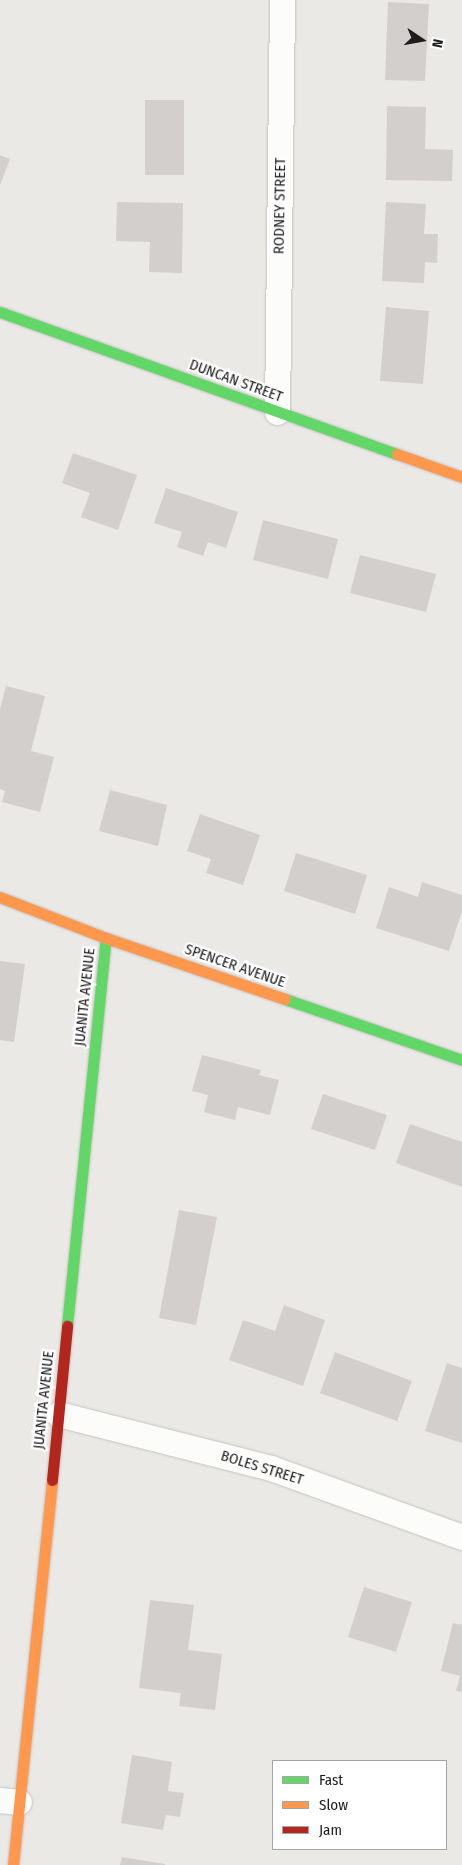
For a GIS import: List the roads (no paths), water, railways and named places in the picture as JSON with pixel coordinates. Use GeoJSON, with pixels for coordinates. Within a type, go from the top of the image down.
{"type":"FeatureCollection","features":[{"type":"Feature","properties":{"kind":"street","name":"RODNEY STREET"},"geometry":{"type":"LineString","coordinates":[[277,412],[282,0]]}},
{"type":"Feature","properties":{"kind":"street","name":"DUNCAN STREET"},"geometry":{"type":"LineString","coordinates":[[0,312],[462,477]]}},
{"type":"Feature","properties":{"kind":"street","name":"SPENCER AVENUE"},"geometry":{"type":"LineString","coordinates":[[0,897],[106,938],[462,1060]]}},
{"type":"Feature","properties":{"kind":"street","name":"JUANITA AVENUE"},"geometry":{"type":"LineString","coordinates":[[13,1865],[10,1801],[58,1414],[106,938]]}},
{"type":"Feature","properties":{"kind":"street","name":"BOLES STREET"},"geometry":{"type":"LineString","coordinates":[[58,1414],[271,1468],[462,1537]]}}]}
